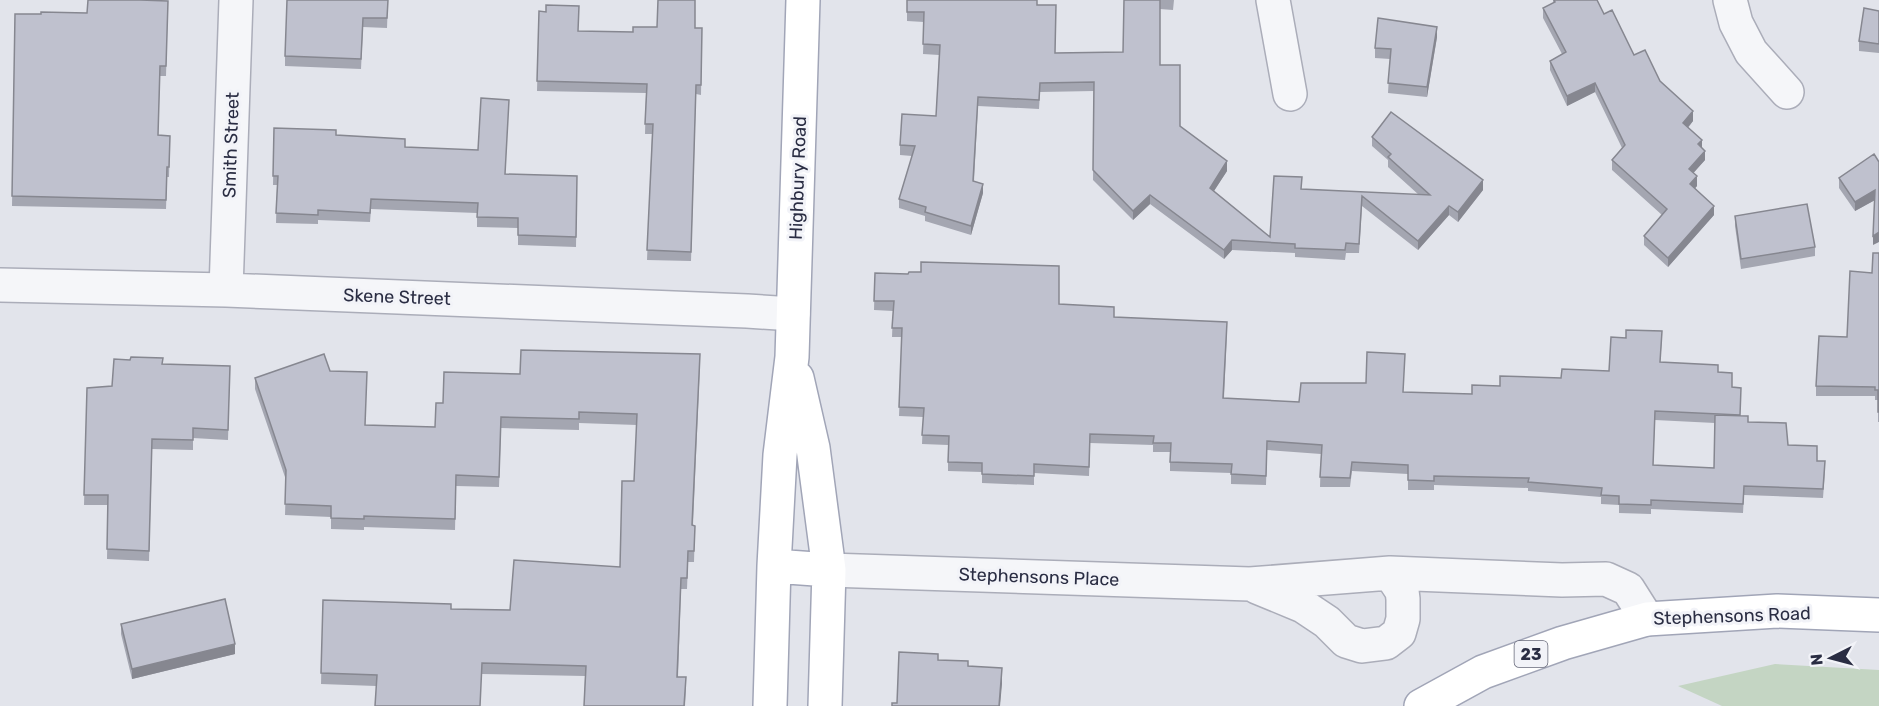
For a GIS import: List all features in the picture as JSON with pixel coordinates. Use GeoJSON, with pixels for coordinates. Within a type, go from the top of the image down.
{"type":"FeatureCollection","features":[{"type":"Feature","properties":{"kind":"main road","name":"Highbury Road"},"geometry":{"type":"LineString","coordinates":[[770,706],[780,455],[792,357],[803,0]]}},
{"type":"Feature","properties":{"kind":"main road","name":"Highbury Road"},"geometry":{"type":"LineString","coordinates":[[792,357],[813,448],[829,570],[825,706]]}},
{"type":"Feature","properties":{"kind":"main road"},"geometry":{"type":"LineString","coordinates":[[774,566],[829,570]]}},
{"type":"Feature","properties":{"kind":"main road","name":"Stephensons Road"},"geometry":{"type":"LineString","coordinates":[[1421,706],[1483,672],[1563,643],[1647,619],[1777,611],[1879,615]]}},
{"type":"Feature","properties":{"kind":"street","name":"Smith Street"},"geometry":{"type":"LineString","coordinates":[[226,290],[236,0]]}},
{"type":"Feature","properties":{"kind":"street"},"geometry":{"type":"LineString","coordinates":[[1273,0],[1290,93]]}},
{"type":"Feature","properties":{"kind":"street"},"geometry":{"type":"LineString","coordinates":[[1730,0],[1736,22],[1751,52],[1787,92]]}},
{"type":"Feature","properties":{"kind":"street","name":"Skene Street"},"geometry":{"type":"LineString","coordinates":[[0,285],[226,290],[793,314]]}},
{"type":"Feature","properties":{"kind":"street","name":"Stephensons Place"},"geometry":{"type":"LineString","coordinates":[[829,570],[1250,584],[1390,573],[1562,580],[1606,579],[1628,590],[1647,619]]}},
{"type":"Feature","properties":{"kind":"street","name":"Stephensons Place"},"geometry":{"type":"LineString","coordinates":[[1250,584],[1303,606],[1327,622],[1346,641],[1362,646],[1386,643],[1399,633],[1403,619],[1402,591],[1390,573]]}},
{"type":"Feature","properties":{"kind":"green space"},"geometry":{"type":"Polygon","coordinates":[[[1775,664],[1879,670],[1879,706],[1722,706],[1678,686],[1775,664]]]}},
{"type":"Feature","properties":{"kind":"building"},"geometry":{"type":"Polygon","coordinates":[[[88,0],[168,1],[166,66],[160,66],[158,135],[170,136],[166,200],[12,196],[15,14],[87,13],[88,0]]]}},
{"type":"Feature","properties":{"kind":"building"},"geometry":{"type":"Polygon","coordinates":[[[287,0],[388,0],[387,18],[363,18],[361,59],[285,56],[287,0]]]}},
{"type":"Feature","properties":{"kind":"building"},"geometry":{"type":"Polygon","coordinates":[[[658,0],[695,0],[695,28],[702,28],[701,85],[696,85],[691,252],[647,250],[653,124],[645,124],[647,84],[537,81],[539,11],[546,12],[546,5],[579,6],[578,31],[633,32],[633,27],[657,27],[658,0]]]}},
{"type":"Feature","properties":{"kind":"building"},"geometry":{"type":"Polygon","coordinates":[[[907,0],[1037,0],[1037,5],[1056,5],[1055,53],[1123,52],[1124,0],[1160,0],[1160,65],[1180,65],[1180,126],[1227,161],[1210,188],[1270,237],[1274,176],[1302,177],[1301,189],[1430,195],[1388,157],[1391,154],[1372,137],[1391,112],[1483,180],[1458,212],[1449,206],[1418,241],[1362,196],[1359,244],[1346,243],[1345,250],[1295,248],[1295,244],[1232,240],[1224,250],[1150,195],[1133,211],[1093,170],[1094,82],[1040,83],[1039,100],[978,97],[973,181],[983,184],[971,226],[925,212],[926,207],[899,199],[915,146],[900,145],[902,114],[936,116],[940,45],[923,44],[924,12],[907,12],[907,0]]]}},
{"type":"Feature","properties":{"kind":"building"},"geometry":{"type":"Polygon","coordinates":[[[1554,0],[1597,0],[1604,14],[1612,10],[1634,55],[1645,50],[1660,81],[1693,111],[1683,123],[1702,140],[1698,144],[1705,151],[1689,169],[1697,176],[1690,184],[1714,206],[1668,258],[1644,236],[1667,209],[1612,160],[1625,145],[1595,83],[1567,96],[1550,61],[1566,52],[1543,8],[1555,2],[1554,0]]]}},
{"type":"Feature","properties":{"kind":"building"},"geometry":{"type":"Polygon","coordinates":[[[1864,8],[1879,11],[1879,44],[1859,41],[1864,8]]]}},
{"type":"Feature","properties":{"kind":"building"},"geometry":{"type":"Polygon","coordinates":[[[1378,18],[1437,27],[1427,87],[1388,83],[1391,49],[1375,48],[1378,18]]]}},
{"type":"Feature","properties":{"kind":"building"},"geometry":{"type":"Polygon","coordinates":[[[481,98],[509,100],[505,174],[577,176],[576,237],[518,235],[518,218],[477,217],[478,203],[371,199],[370,213],[318,210],[318,215],[276,213],[278,176],[273,176],[274,128],[336,130],[336,135],[405,139],[405,147],[478,150],[481,98]]]}},
{"type":"Feature","properties":{"kind":"building"},"geometry":{"type":"Polygon","coordinates":[[[1874,154],[1879,162],[1879,232],[1873,236],[1875,190],[1855,202],[1839,178],[1874,154]]]}},
{"type":"Feature","properties":{"kind":"building"},"geometry":{"type":"Polygon","coordinates":[[[1807,204],[1815,247],[1741,259],[1735,216],[1807,204]]]}},
{"type":"Feature","properties":{"kind":"building"},"geometry":{"type":"Polygon","coordinates":[[[1873,253],[1879,253],[1879,412],[1878,390],[1875,390],[1875,387],[1816,386],[1819,336],[1847,337],[1850,271],[1872,273],[1873,253]]]}},
{"type":"Feature","properties":{"kind":"building"},"geometry":{"type":"Polygon","coordinates":[[[921,262],[1059,266],[1059,304],[1114,307],[1114,317],[1227,322],[1223,398],[1299,402],[1301,383],[1366,383],[1367,352],[1405,354],[1403,392],[1472,394],[1472,385],[1500,386],[1500,376],[1561,378],[1562,369],[1609,371],[1611,337],[1626,338],[1626,330],[1662,331],[1660,362],[1718,365],[1718,372],[1732,373],[1732,387],[1741,388],[1740,415],[1655,411],[1653,465],[1714,468],[1715,415],[1748,416],[1748,422],[1786,423],[1788,445],[1817,446],[1817,461],[1825,461],[1823,489],[1744,486],[1743,504],[1651,500],[1651,505],[1619,504],[1619,496],[1601,495],[1602,488],[1528,482],[1529,478],[1434,476],[1434,481],[1408,480],[1408,465],[1352,462],[1350,478],[1320,477],[1322,445],[1267,441],[1266,476],[1231,474],[1232,464],[1170,462],[1171,443],[1153,443],[1154,436],[1090,434],[1089,467],[1034,464],[1034,476],[982,474],[982,463],[948,462],[949,436],[922,435],[924,408],[899,407],[902,328],[892,328],[894,301],[874,301],[875,273],[921,272],[921,262]]]}},
{"type":"Feature","properties":{"kind":"building"},"geometry":{"type":"Polygon","coordinates":[[[521,350],[700,354],[692,525],[695,526],[694,551],[688,551],[687,578],[681,578],[677,677],[686,677],[684,706],[584,706],[586,666],[482,663],[480,706],[375,706],[377,675],[321,673],[323,600],[451,604],[451,609],[510,610],[514,560],[620,567],[622,481],[634,481],[637,414],[579,412],[579,419],[501,417],[499,477],[456,475],[455,519],[364,516],[364,519],[331,518],[331,506],[285,504],[286,470],[255,378],[324,354],[330,371],[367,372],[365,425],[435,427],[436,403],[443,403],[444,372],[520,374],[521,350]]]}},
{"type":"Feature","properties":{"kind":"building"},"geometry":{"type":"Polygon","coordinates":[[[131,357],[163,358],[162,364],[230,366],[228,430],[193,428],[193,440],[152,439],[149,551],[107,549],[108,495],[84,495],[87,388],[112,386],[114,359],[130,360],[131,357]]]}},
{"type":"Feature","properties":{"kind":"building"},"geometry":{"type":"Polygon","coordinates":[[[225,599],[235,644],[132,669],[121,624],[225,599]]]}},
{"type":"Feature","properties":{"kind":"building"},"geometry":{"type":"Polygon","coordinates":[[[899,652],[938,654],[938,660],[968,661],[968,666],[1002,668],[999,706],[892,706],[892,703],[897,703],[899,652]]]}}]}
